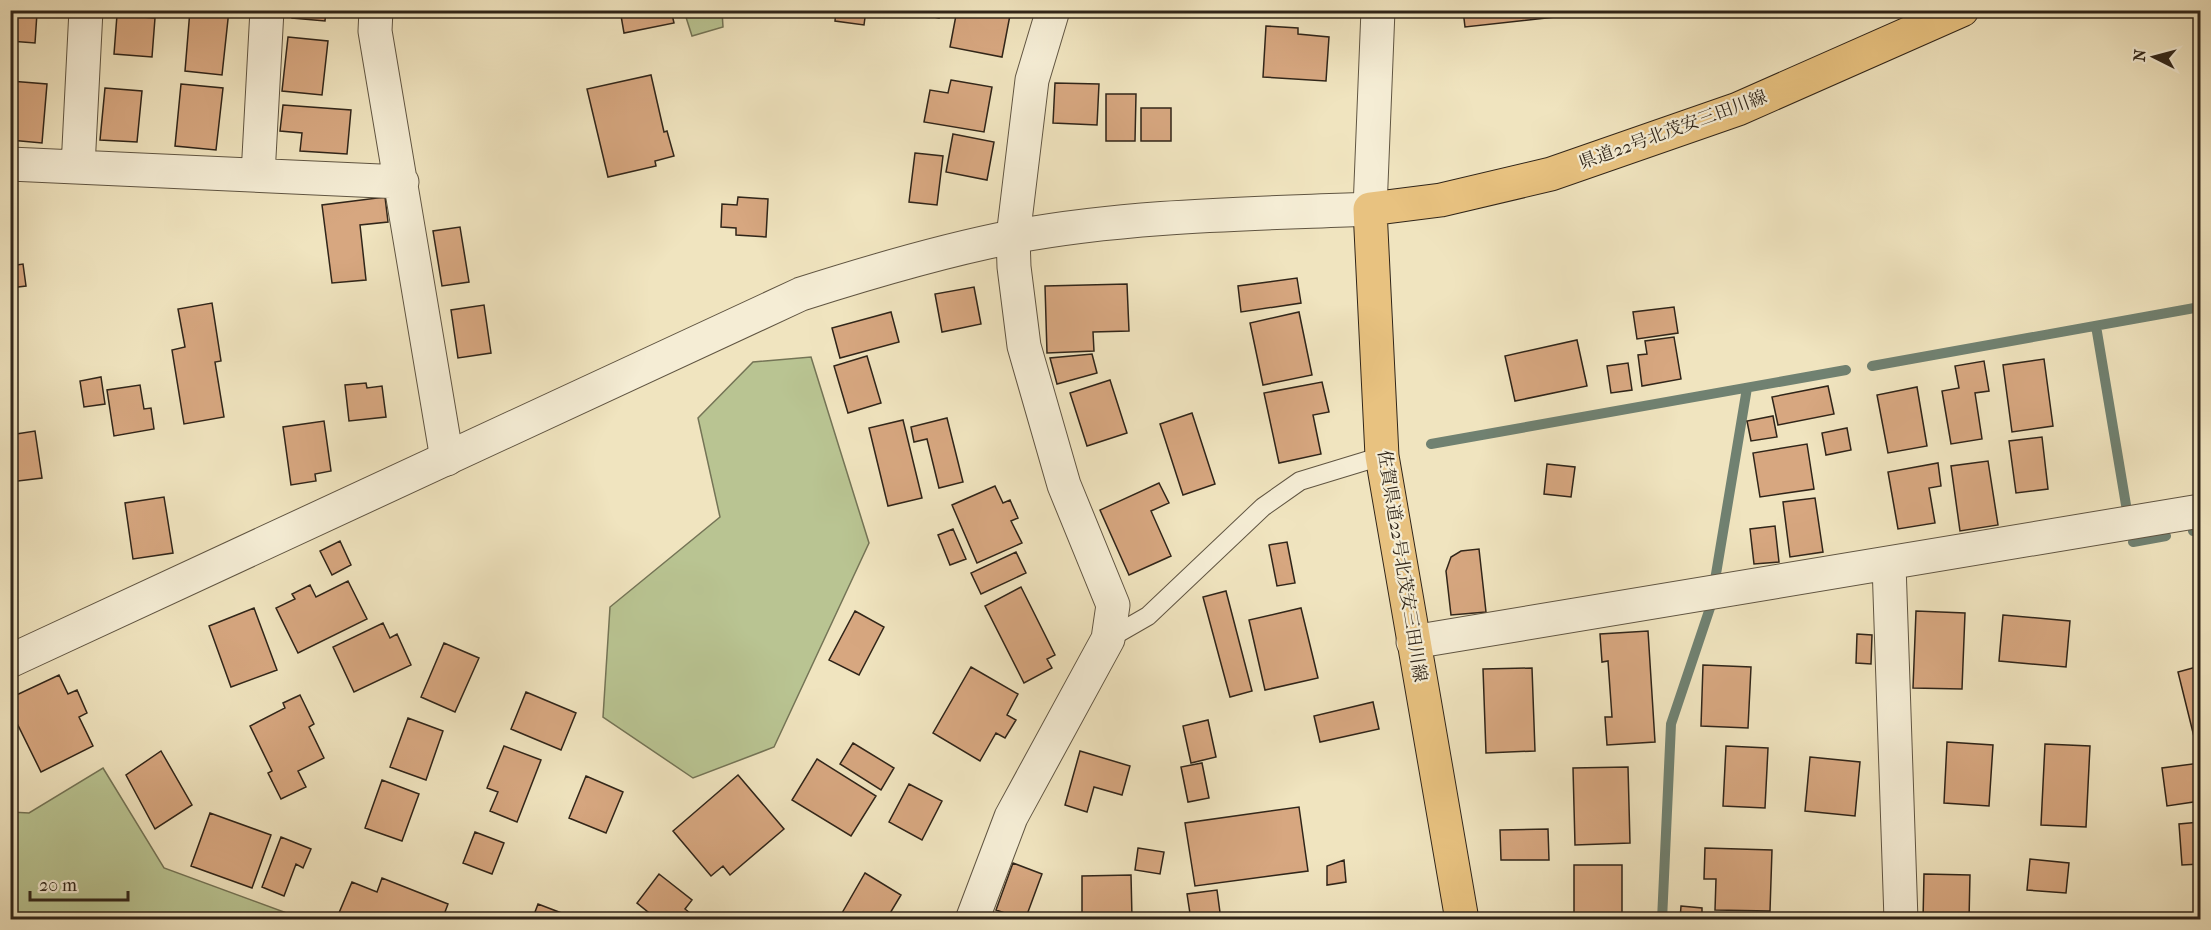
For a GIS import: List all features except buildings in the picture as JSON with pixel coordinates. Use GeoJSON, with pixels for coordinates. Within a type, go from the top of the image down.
{"type":"FeatureCollection","features":[{"type":"Feature","properties":{"kind":"main road","name":"県道22号北茂安三田川線"},"geometry":{"type":"LineString","coordinates":[[1370,209],[1441,200],[1551,174],[1738,109],[1949,14]]}},
{"type":"Feature","properties":{"kind":"main road","name":"佐賀県道22号北茂安三田川線"},"geometry":{"type":"LineString","coordinates":[[1370,209],[1382,456],[1462,920]]}},
{"type":"Feature","properties":{"kind":"street"},"geometry":{"type":"LineString","coordinates":[[78,167],[86,10]]}},
{"type":"Feature","properties":{"kind":"street"},"geometry":{"type":"LineString","coordinates":[[258,175],[267,10]]}},
{"type":"Feature","properties":{"kind":"street"},"geometry":{"type":"LineString","coordinates":[[376,10],[375,31],[447,459]]}},
{"type":"Feature","properties":{"kind":"street"},"geometry":{"type":"LineString","coordinates":[[972,920],[1011,817],[1108,639],[1113,605],[1064,485],[1024,346],[1013,237],[1032,80],[1053,10]]}},
{"type":"Feature","properties":{"kind":"street"},"geometry":{"type":"LineString","coordinates":[[10,661],[801,294],[887,267],[1013,237],[1168,217],[1370,209],[1378,10]]}},
{"type":"Feature","properties":{"kind":"street"},"geometry":{"type":"LineString","coordinates":[[10,164],[402,182]]}},
{"type":"Feature","properties":{"kind":"street"},"geometry":{"type":"LineString","coordinates":[[1413,642],[2200,511]]}},
{"type":"Feature","properties":{"kind":"street"},"geometry":{"type":"LineString","coordinates":[[1889,564],[1901,920]]}},
{"type":"Feature","properties":{"kind":"lane"},"geometry":{"type":"LineString","coordinates":[[1108,639],[1148,616],[1263,507],[1300,481],[1382,456]]}},
{"type":"Feature","properties":{"kind":"green space"},"geometry":{"type":"Polygon","coordinates":[[[684,11],[722,11],[723,27],[692,36],[684,11]]]}},
{"type":"Feature","properties":{"kind":"green space"},"geometry":{"type":"Polygon","coordinates":[[[811,357],[869,543],[774,747],[693,778],[603,717],[610,607],[720,517],[698,418],[753,362],[811,357]]]}},
{"type":"Feature","properties":{"kind":"green space"},"geometry":{"type":"Polygon","coordinates":[[[103,768],[164,868],[303,919],[11,919],[11,812],[29,813],[103,768]]]}},
{"type":"Feature","properties":{"kind":"waterway"},"geometry":{"type":"LineString","coordinates":[[1872,366],[2200,307]]}},
{"type":"Feature","properties":{"kind":"waterway"},"geometry":{"type":"LineString","coordinates":[[2096,326],[2126,505]]}},
{"type":"Feature","properties":{"kind":"waterway"},"geometry":{"type":"LineString","coordinates":[[1431,444],[1846,370]]}},
{"type":"Feature","properties":{"kind":"waterway"},"geometry":{"type":"LineString","coordinates":[[1715,580],[1747,388]]}},
{"type":"Feature","properties":{"kind":"waterway"},"geometry":{"type":"LineString","coordinates":[[2193,531],[2200,530]]}},
{"type":"Feature","properties":{"kind":"waterway"},"geometry":{"type":"LineString","coordinates":[[2133,542],[2166,536]]}},
{"type":"Feature","properties":{"kind":"waterway"},"geometry":{"type":"LineString","coordinates":[[1662,920],[1671,724],[1710,608]]}}]}
